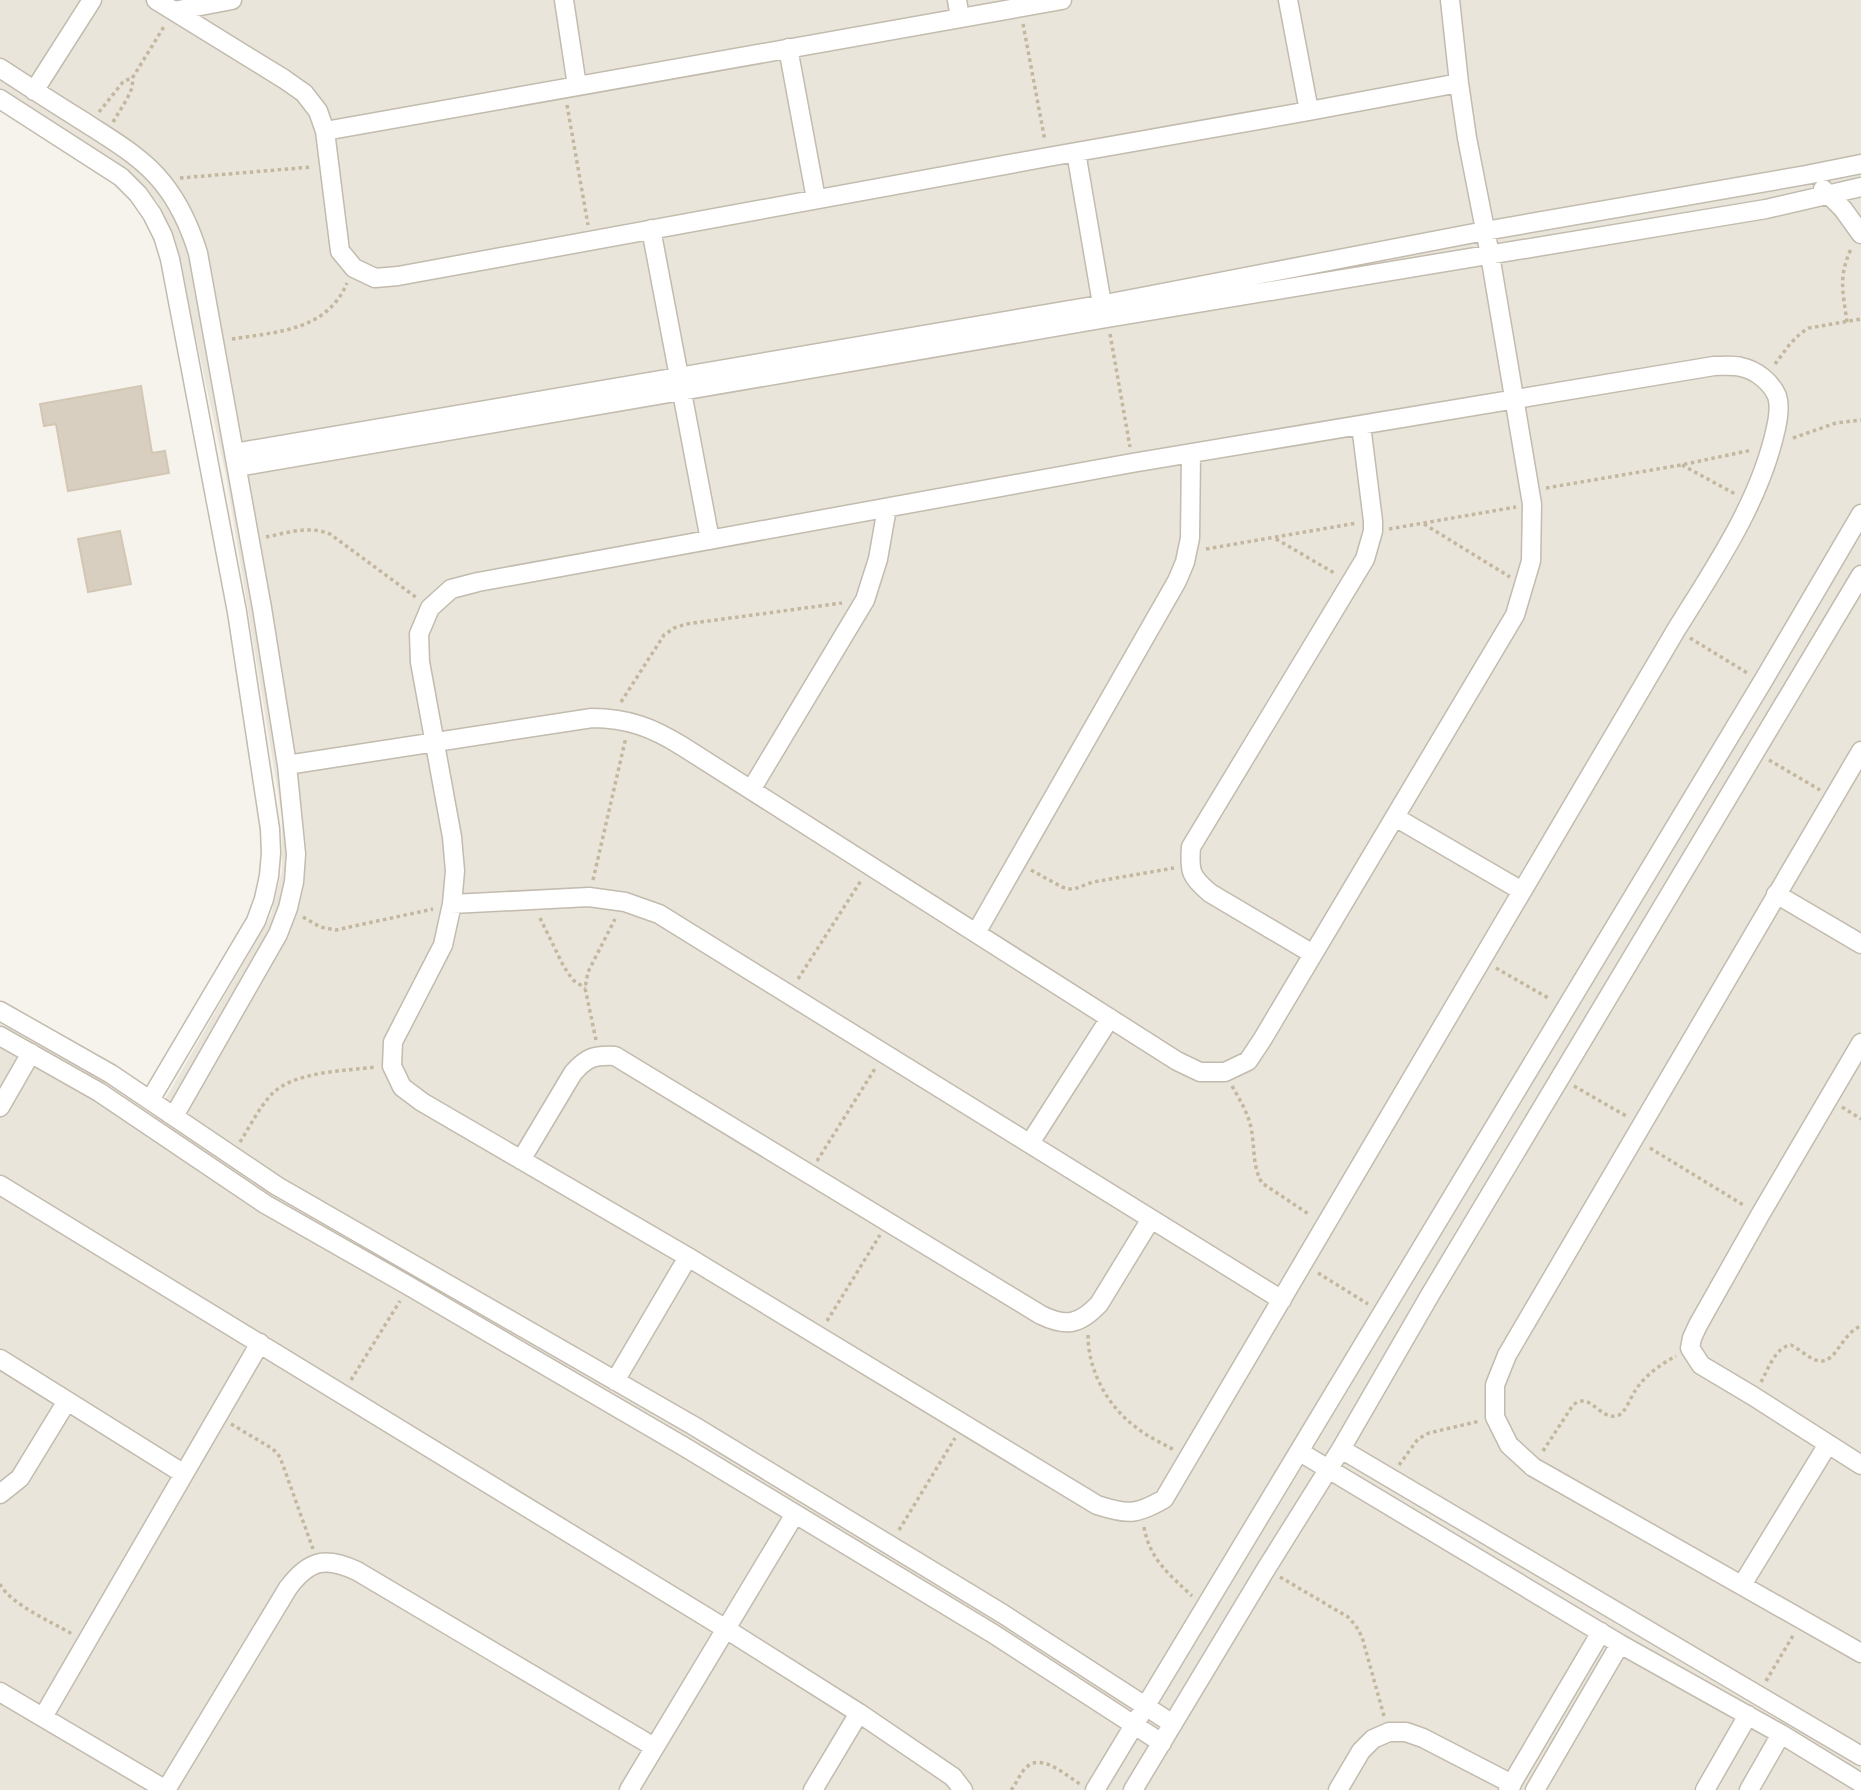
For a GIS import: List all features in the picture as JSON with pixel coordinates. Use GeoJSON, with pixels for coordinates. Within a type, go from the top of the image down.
{"type":"FeatureCollection","features":[{"type":"Feature","properties":{"kind":"street"},"geometry":{"type":"LineString","coordinates":[[34,90],[92,0]]}},
{"type":"Feature","properties":{"kind":"street"},"geometry":{"type":"LineString","coordinates":[[156,0],[304,93],[318,111],[325,131],[340,251],[354,268],[375,278],[398,276],[1459,83]]}},
{"type":"Feature","properties":{"kind":"street"},"geometry":{"type":"LineString","coordinates":[[174,11],[232,0]]}},
{"type":"Feature","properties":{"kind":"street"},"geometry":{"type":"LineString","coordinates":[[564,0],[571,87]]}},
{"type":"Feature","properties":{"kind":"street"},"geometry":{"type":"LineString","coordinates":[[325,131],[788,48],[958,9],[1020,7],[1062,0]]}},
{"type":"Feature","properties":{"kind":"street"},"geometry":{"type":"LineString","coordinates":[[1288,0],[1309,111]]}},
{"type":"Feature","properties":{"kind":"street"},"geometry":{"type":"LineString","coordinates":[[288,765],[570,721],[620,720],[657,731],[1177,1060],[1200,1072],[1225,1072],[1248,1061],[1515,615],[1531,561],[1531,497],[1490,255],[1467,138],[1450,0]]}},
{"type":"Feature","properties":{"kind":"street"},"geometry":{"type":"LineString","coordinates":[[788,48],[816,199]]}},
{"type":"Feature","properties":{"kind":"street"},"geometry":{"type":"LineString","coordinates":[[0,68],[138,159],[160,180],[177,202],[190,227],[198,253],[262,608],[288,765],[296,854],[294,882],[278,934],[174,1116]]}},
{"type":"Feature","properties":{"kind":"street"},"geometry":{"type":"LineString","coordinates":[[0,99],[121,177],[138,194],[163,236],[170,259],[237,612],[270,829],[269,876],[256,921],[150,1100]]}},
{"type":"Feature","properties":{"kind":"street"},"geometry":{"type":"LineString","coordinates":[[1076,152],[1105,311]]}},
{"type":"Feature","properties":{"kind":"street"},"geometry":{"type":"LineString","coordinates":[[121,177],[138,159]]}},
{"type":"Feature","properties":{"kind":"street"},"geometry":{"type":"LineString","coordinates":[[1105,311],[1485,231],[1806,176],[1861,164]]}},
{"type":"Feature","properties":{"kind":"street"},"geometry":{"type":"LineString","coordinates":[[1806,176],[1829,194],[1860,232]]}},
{"type":"Feature","properties":{"kind":"street"},"geometry":{"type":"LineString","coordinates":[[235,460],[1105,311],[1490,255],[1766,209],[1861,187]]}},
{"type":"Feature","properties":{"kind":"street"},"geometry":{"type":"LineString","coordinates":[[651,229],[710,540]]}},
{"type":"Feature","properties":{"kind":"street"},"geometry":{"type":"LineString","coordinates":[[1714,366],[1742,367],[1765,378],[1777,397],[1778,418],[1772,446],[1751,502],[1718,562],[1164,1499],[1144,1511],[1122,1513],[1097,1505],[688,1257],[422,1102],[402,1087],[392,1066],[393,1042],[443,945],[452,904],[455,870],[452,837],[421,662],[419,634],[430,608],[451,589],[1132,463],[1515,399],[1714,366]]}},
{"type":"Feature","properties":{"kind":"street"},"geometry":{"type":"LineString","coordinates":[[1313,954],[1210,893],[1196,881],[1190,865],[1191,847],[1365,559],[1373,526],[1361,425]]}},
{"type":"Feature","properties":{"kind":"street"},"geometry":{"type":"LineString","coordinates":[[976,933],[1177,582],[1188,551],[1192,521],[1191,454]]}},
{"type":"Feature","properties":{"kind":"street"},"geometry":{"type":"LineString","coordinates":[[751,790],[865,600],[878,559],[887,508]]}},
{"type":"Feature","properties":{"kind":"street"},"geometry":{"type":"LineString","coordinates":[[1095,1790],[1861,514]]}},
{"type":"Feature","properties":{"kind":"street"},"geometry":{"type":"LineString","coordinates":[[1133,1790],[1341,1449],[1430,1295],[1861,575]]}},
{"type":"Feature","properties":{"kind":"street"},"geometry":{"type":"LineString","coordinates":[[237,612],[262,608]]}},
{"type":"Feature","properties":{"kind":"street"},"geometry":{"type":"LineString","coordinates":[[1861,751],[1507,1355],[1495,1385],[1496,1417],[1509,1446],[1533,1467],[1861,1653]]}},
{"type":"Feature","properties":{"kind":"street"},"geometry":{"type":"LineString","coordinates":[[1395,817],[1522,891]]}},
{"type":"Feature","properties":{"kind":"street"},"geometry":{"type":"LineString","coordinates":[[1776,894],[1861,944]]}},
{"type":"Feature","properties":{"kind":"street"},"geometry":{"type":"LineString","coordinates":[[452,904],[589,897],[625,902],[659,914],[1282,1300]]}},
{"type":"Feature","properties":{"kind":"street"},"geometry":{"type":"LineString","coordinates":[[0,1010],[111,1074],[277,1186],[694,1426],[1003,1614],[1173,1724]]}},
{"type":"Feature","properties":{"kind":"street"},"geometry":{"type":"LineString","coordinates":[[1030,1143],[1110,1018]]}},
{"type":"Feature","properties":{"kind":"street"},"geometry":{"type":"LineString","coordinates":[[0,1036],[99,1092],[265,1204],[682,1446],[992,1633],[1161,1743]]}},
{"type":"Feature","properties":{"kind":"street"},"geometry":{"type":"LineString","coordinates":[[1861,1043],[1698,1325],[1690,1348],[1701,1365],[1861,1465]]}},
{"type":"Feature","properties":{"kind":"street"},"geometry":{"type":"LineString","coordinates":[[0,1107],[30,1053]]}},
{"type":"Feature","properties":{"kind":"street"},"geometry":{"type":"LineString","coordinates":[[522,1160],[573,1073],[583,1061],[599,1055],[615,1056],[1056,1322],[1072,1323],[1087,1316],[1099,1304],[1151,1219]]}},
{"type":"Feature","properties":{"kind":"street"},"geometry":{"type":"LineString","coordinates":[[99,1092],[111,1074]]}},
{"type":"Feature","properties":{"kind":"street"},"geometry":{"type":"LineString","coordinates":[[0,1185],[726,1629],[859,1713],[953,1777],[962,1790]]}},
{"type":"Feature","properties":{"kind":"street"},"geometry":{"type":"LineString","coordinates":[[615,1381],[688,1257]]}},
{"type":"Feature","properties":{"kind":"street"},"geometry":{"type":"LineString","coordinates":[[1403,1278],[1430,1295]]}},
{"type":"Feature","properties":{"kind":"street"},"geometry":{"type":"LineString","coordinates":[[43,1717],[260,1343]]}},
{"type":"Feature","properties":{"kind":"street"},"geometry":{"type":"LineString","coordinates":[[0,1359],[184,1474]]}},
{"type":"Feature","properties":{"kind":"street"},"geometry":{"type":"LineString","coordinates":[[0,1494],[20,1478],[67,1401]]}},
{"type":"Feature","properties":{"kind":"street"},"geometry":{"type":"LineString","coordinates":[[682,1446],[694,1426]]}},
{"type":"Feature","properties":{"kind":"street"},"geometry":{"type":"LineString","coordinates":[[1742,1585],[1828,1444]]}},
{"type":"Feature","properties":{"kind":"street"},"geometry":{"type":"LineString","coordinates":[[1341,1449],[1861,1756]]}},
{"type":"Feature","properties":{"kind":"street"},"geometry":{"type":"LineString","coordinates":[[1300,1452],[1620,1644],[1781,1734],[1861,1783]]}},
{"type":"Feature","properties":{"kind":"street"},"geometry":{"type":"LineString","coordinates":[[629,1790],[795,1514]]}},
{"type":"Feature","properties":{"kind":"street"},"geometry":{"type":"LineString","coordinates":[[0,1692],[166,1790],[300,1572],[318,1563],[338,1562],[654,1747]]}},
{"type":"Feature","properties":{"kind":"street"},"geometry":{"type":"LineString","coordinates":[[1338,1790],[1361,1751],[1373,1739],[1389,1732],[1406,1732],[1423,1738],[1510,1787],[1601,1632]]}},
{"type":"Feature","properties":{"kind":"street"},"geometry":{"type":"LineString","coordinates":[[1535,1790],[1620,1644]]}},
{"type":"Feature","properties":{"kind":"street"},"geometry":{"type":"LineString","coordinates":[[813,1790],[859,1713]]}},
{"type":"Feature","properties":{"kind":"street"},"geometry":{"type":"LineString","coordinates":[[1704,1790],[1748,1715]]}},
{"type":"Feature","properties":{"kind":"street"},"geometry":{"type":"LineString","coordinates":[[1749,1790],[1781,1734]]}},
{"type":"Feature","properties":{"kind":"path"},"geometry":{"type":"LineString","coordinates":[[1020,7],[1048,157]]}},
{"type":"Feature","properties":{"kind":"path"},"geometry":{"type":"LineString","coordinates":[[104,135],[127,99],[133,77],[174,11]]}},
{"type":"Feature","properties":{"kind":"path"},"geometry":{"type":"LineString","coordinates":[[89,125],[123,82],[133,77]]}},
{"type":"Feature","properties":{"kind":"path"},"geometry":{"type":"LineString","coordinates":[[571,87],[591,240]]}},
{"type":"Feature","properties":{"kind":"path"},"geometry":{"type":"LineString","coordinates":[[160,180],[330,165]]}},
{"type":"Feature","properties":{"kind":"path"},"geometry":{"type":"LineString","coordinates":[[1847,321],[1842,274],[1844,263],[1860,232]]}},
{"type":"Feature","properties":{"kind":"path"},"geometry":{"type":"LineString","coordinates":[[214,342],[302,327],[326,313],[343,293],[354,268]]}},
{"type":"Feature","properties":{"kind":"path"},"geometry":{"type":"LineString","coordinates":[[1105,311],[1132,463]]}},
{"type":"Feature","properties":{"kind":"path"},"geometry":{"type":"LineString","coordinates":[[1765,378],[1802,332],[1809,328],[1861,319]]}},
{"type":"Feature","properties":{"kind":"path"},"geometry":{"type":"LineString","coordinates":[[1188,551],[1373,526],[1422,523],[1772,446],[1836,423],[1861,420]]}},
{"type":"Feature","properties":{"kind":"path"},"geometry":{"type":"LineString","coordinates":[[1681,465],[1751,502]]}},
{"type":"Feature","properties":{"kind":"path"},"geometry":{"type":"LineString","coordinates":[[1422,523],[1525,586]]}},
{"type":"Feature","properties":{"kind":"path"},"geometry":{"type":"LineString","coordinates":[[250,540],[312,529],[321,530],[430,608]]}},
{"type":"Feature","properties":{"kind":"path"},"geometry":{"type":"LineString","coordinates":[[1274,538],[1351,582]]}},
{"type":"Feature","properties":{"kind":"path"},"geometry":{"type":"LineString","coordinates":[[589,897],[620,720],[664,635],[686,624],[865,600]]}},
{"type":"Feature","properties":{"kind":"path"},"geometry":{"type":"LineString","coordinates":[[1676,630],[1763,681]]}},
{"type":"Feature","properties":{"kind":"path"},"geometry":{"type":"LineString","coordinates":[[1755,751],[1833,797]]}},
{"type":"Feature","properties":{"kind":"path"},"geometry":{"type":"LineString","coordinates":[[1016,862],[1068,889],[1190,865]]}},
{"type":"Feature","properties":{"kind":"path"},"geometry":{"type":"LineString","coordinates":[[789,993],[871,866]]}},
{"type":"Feature","properties":{"kind":"path"},"geometry":{"type":"LineString","coordinates":[[530,899],[564,967],[573,980],[585,988]]}},
{"type":"Feature","properties":{"kind":"path"},"geometry":{"type":"LineString","coordinates":[[599,1055],[585,988],[591,965],[625,902]]}},
{"type":"Feature","properties":{"kind":"path"},"geometry":{"type":"LineString","coordinates":[[288,908],[320,927],[336,930],[452,904]]}},
{"type":"Feature","properties":{"kind":"path"},"geometry":{"type":"LineString","coordinates":[[1482,960],[1566,1008]]}},
{"type":"Feature","properties":{"kind":"path"},"geometry":{"type":"LineString","coordinates":[[809,1173],[885,1053]]}},
{"type":"Feature","properties":{"kind":"path"},"geometry":{"type":"LineString","coordinates":[[232,1155],[263,1104],[284,1084],[298,1077],[392,1066]]}},
{"type":"Feature","properties":{"kind":"path"},"geometry":{"type":"LineString","coordinates":[[1225,1072],[1248,1116],[1257,1175],[1262,1183],[1326,1225]]}},
{"type":"Feature","properties":{"kind":"path"},"geometry":{"type":"LineString","coordinates":[[1560,1077],[1760,1215]]}},
{"type":"Feature","properties":{"kind":"path"},"geometry":{"type":"LineString","coordinates":[[818,1336],[888,1222]]}},
{"type":"Feature","properties":{"kind":"path"},"geometry":{"type":"LineString","coordinates":[[1303,1264],[1382,1313]]}},
{"type":"Feature","properties":{"kind":"path"},"geometry":{"type":"LineString","coordinates":[[342,1394],[409,1286]]}},
{"type":"Feature","properties":{"kind":"path"},"geometry":{"type":"LineString","coordinates":[[1087,1316],[1088,1348],[1097,1378],[1113,1406],[1136,1428],[1188,1459]]}},
{"type":"Feature","properties":{"kind":"path"},"geometry":{"type":"LineString","coordinates":[[1753,1396],[1784,1346],[1791,1345],[1822,1362],[1829,1360],[1847,1335],[1861,1326]]}},
{"type":"Feature","properties":{"kind":"path"},"geometry":{"type":"LineString","coordinates":[[1533,1467],[1578,1401],[1586,1400],[1612,1417],[1618,1416],[1636,1388],[1664,1363],[1690,1348]]}},
{"type":"Feature","properties":{"kind":"path"},"geometry":{"type":"LineString","coordinates":[[218,1416],[273,1449],[279,1457],[318,1563]]}},
{"type":"Feature","properties":{"kind":"path"},"geometry":{"type":"LineString","coordinates":[[1391,1478],[1418,1439],[1429,1433],[1496,1417]]}},
{"type":"Feature","properties":{"kind":"path"},"geometry":{"type":"LineString","coordinates":[[890,1546],[964,1424]]}},
{"type":"Feature","properties":{"kind":"path"},"geometry":{"type":"LineString","coordinates":[[1144,1511],[1147,1543],[1155,1558],[1204,1608]]}},
{"type":"Feature","properties":{"kind":"path"},"geometry":{"type":"LineString","coordinates":[[1266,1569],[1348,1617],[1356,1626],[1362,1637],[1389,1732]]}},
{"type":"Feature","properties":{"kind":"path"},"geometry":{"type":"LineString","coordinates":[[0,1584],[18,1602],[86,1642]]}},
{"type":"Feature","properties":{"kind":"path"},"geometry":{"type":"LineString","coordinates":[[1758,1694],[1802,1620]]}},
{"type":"Feature","properties":{"kind":"path"},"geometry":{"type":"LineString","coordinates":[[1011,1790],[1025,1768],[1031,1763],[1039,1762],[1090,1790]]}},
{"type":"Feature","properties":{"kind":"shaded area"},"geometry":{"type":"Polygon","coordinates":[[[0,0],[1861,0],[1861,1790],[0,1790],[0,1024],[73,1066],[154,1119],[271,915],[282,871],[282,817],[226,476],[174,237],[157,201],[114,162],[0,88],[0,0]]]}},
{"type":"Feature","properties":{"kind":"building"},"geometry":{"type":"Polygon","coordinates":[[[141,386],[152,453],[165,451],[169,473],[68,491],[56,424],[44,426],[40,404],[141,386]]]}},
{"type":"Feature","properties":{"kind":"building"},"geometry":{"type":"Polygon","coordinates":[[[120,531],[131,584],[88,592],[78,539],[120,531]]]}}]}
